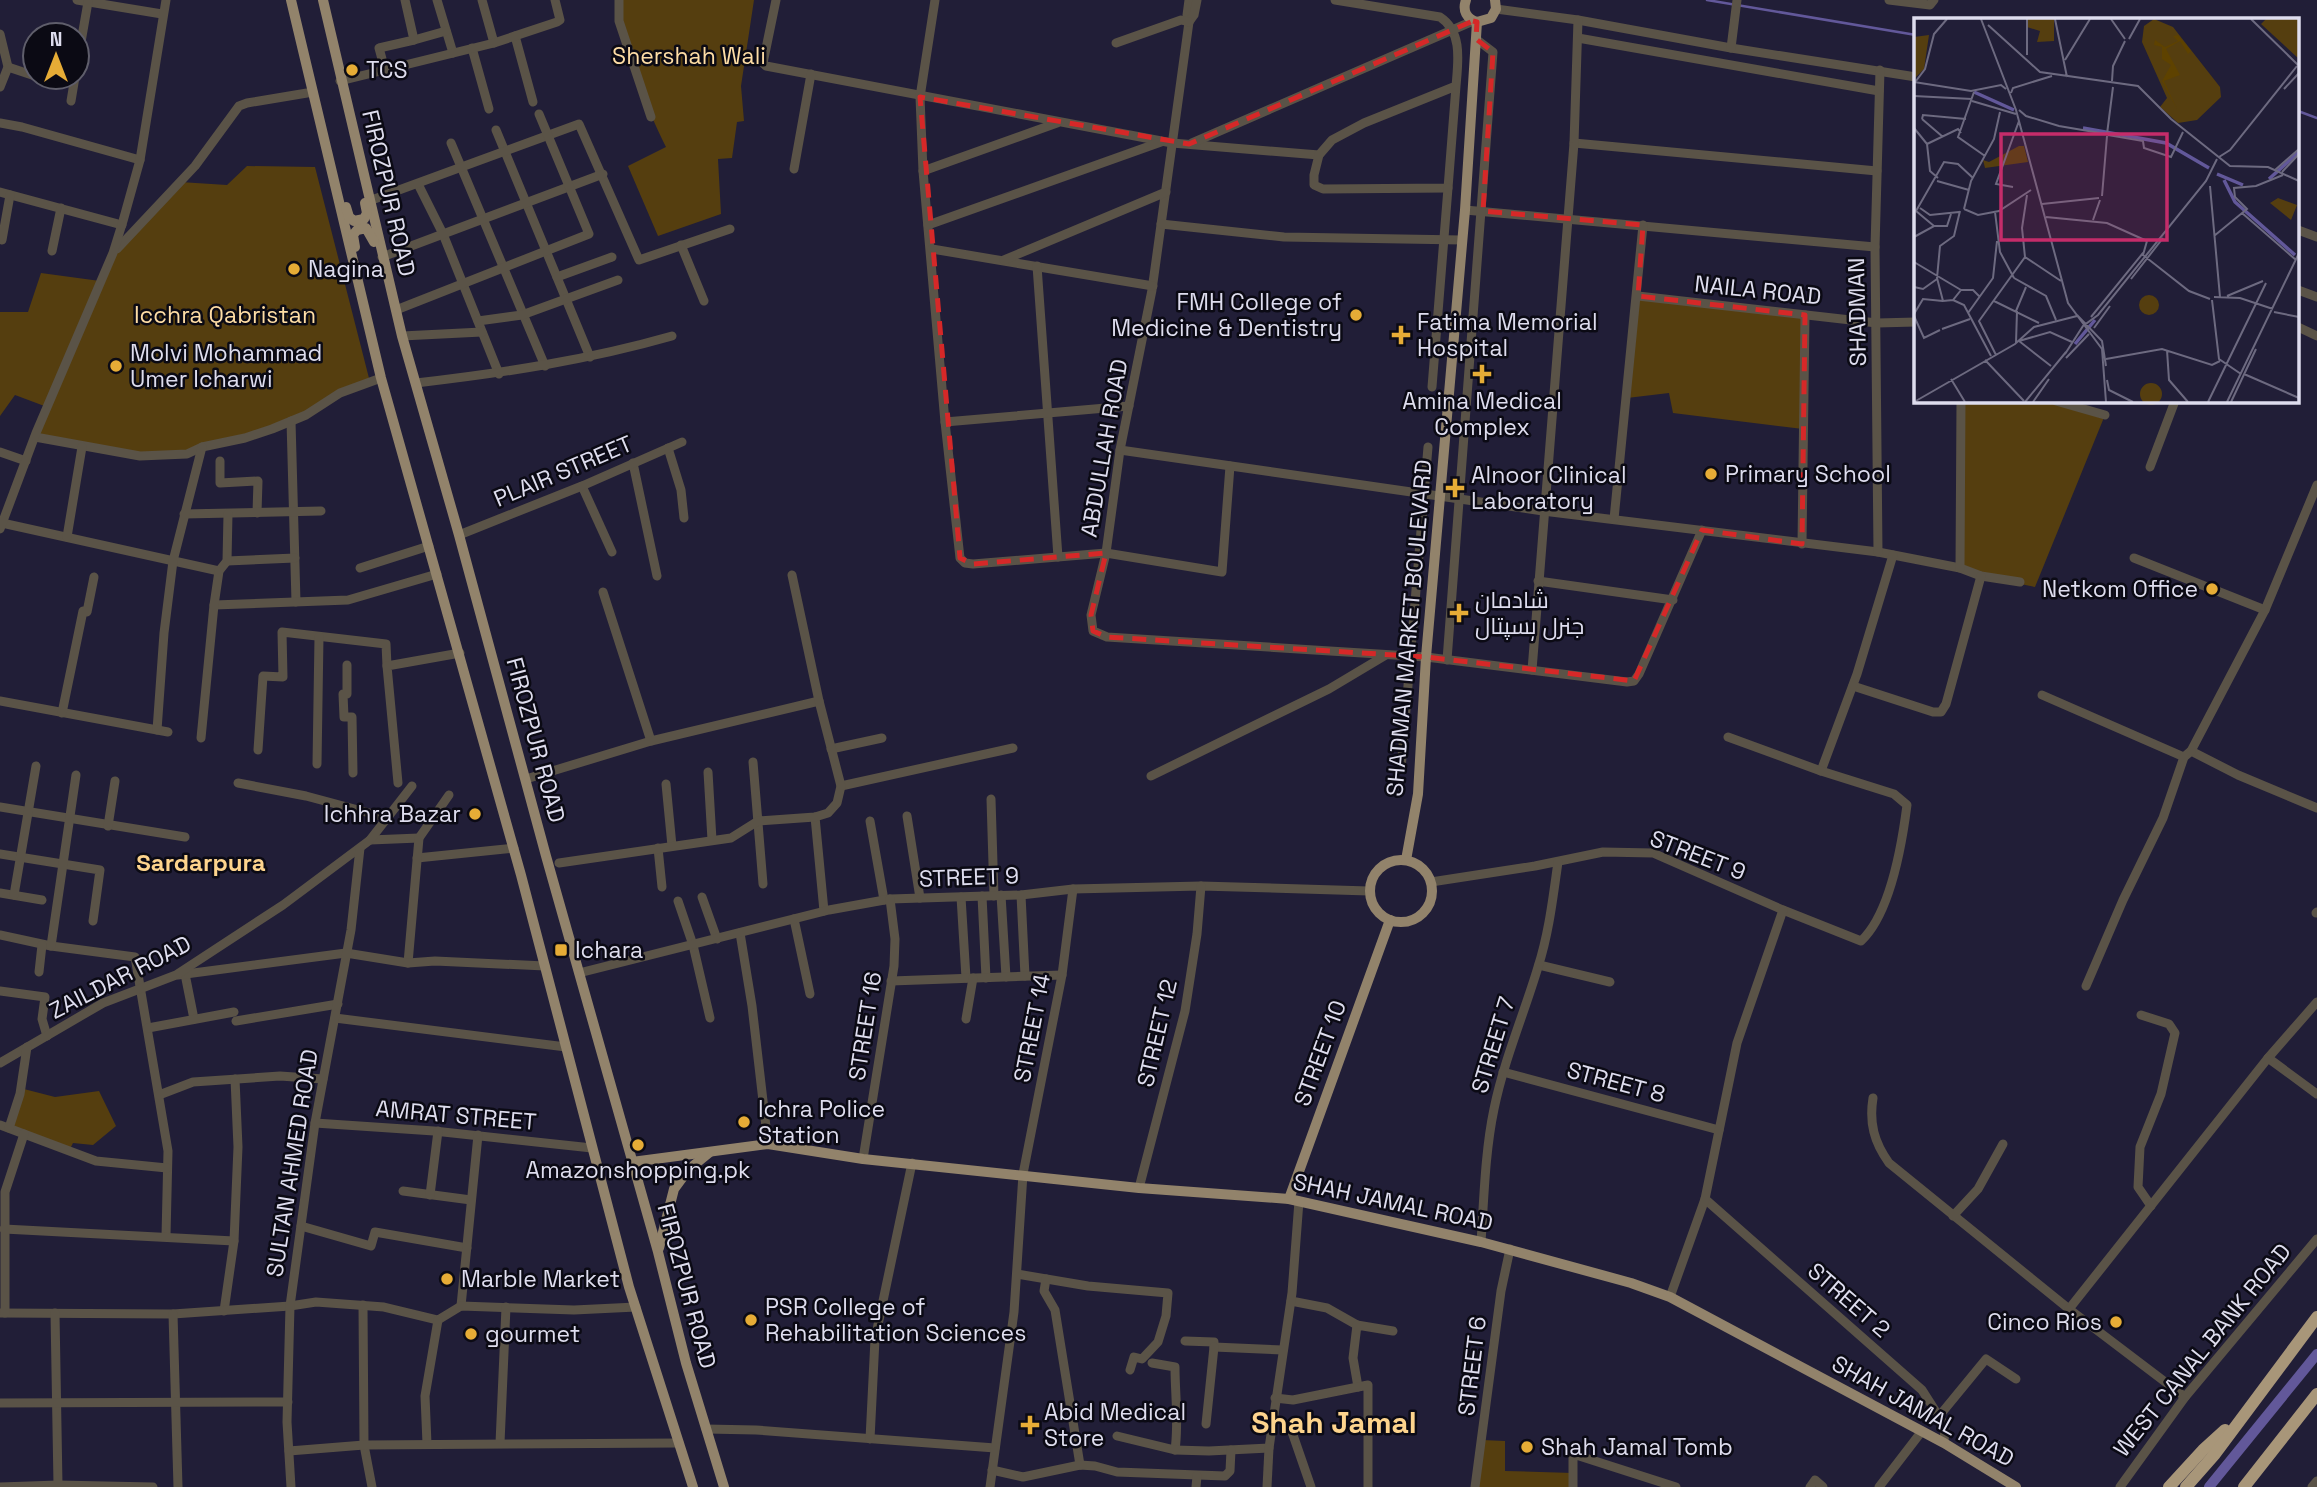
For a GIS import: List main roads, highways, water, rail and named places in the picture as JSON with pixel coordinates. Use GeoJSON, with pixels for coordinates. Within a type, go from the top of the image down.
{"type":"FeatureCollection","features":[{"type":"Feature","properties":{"kind":"highway"},"geometry":{"type":"LineString","coordinates":[[2186,1487],[2215,1454],[2317,1317]]}},
{"type":"Feature","properties":{"kind":"highway"},"geometry":{"type":"LineString","coordinates":[[2244,1487],[2317,1394]]}},
{"type":"Feature","properties":{"kind":"highway"},"geometry":{"type":"LineString","coordinates":[[2169,1487],[2203,1450],[2242,1416]]}},
{"type":"Feature","properties":{"kind":"highway"},"geometry":{"type":"LineString","coordinates":[[2252,1487],[2276,1446]]}},
{"type":"Feature","properties":{"kind":"main road"},"geometry":{"type":"LineString","coordinates":[[291,0],[370,334],[514,848],[636,1307],[692,1485]]}},
{"type":"Feature","properties":{"kind":"main road","name":"FIROZPUR ROAD"},"geometry":{"type":"LineString","coordinates":[[323,0],[402,337],[658,1252],[686,1363],[724,1487]]}},
{"type":"Feature","properties":{"kind":"main road"},"geometry":{"type":"LineString","coordinates":[[1466,0],[1465,13],[1475,21],[1487,21],[1495,4]]}},
{"type":"Feature","properties":{"kind":"main road","name":"SHADMAN MARKET BOULEVARD"},"geometry":{"type":"LineString","coordinates":[[1406,860],[1418,794],[1426,657],[1465,209],[1475,21]]}},
{"type":"Feature","properties":{"kind":"main road"},"geometry":{"type":"LineString","coordinates":[[313,92],[324,112],[349,217],[354,221],[364,219],[367,213],[342,107],[340,81]]}},
{"type":"Feature","properties":{"kind":"main road"},"geometry":{"type":"LineString","coordinates":[[370,334],[373,315],[354,241],[357,230],[366,228],[372,237],[392,311],[402,337]]}},
{"type":"Feature","properties":{"kind":"main road"},"geometry":{"type":"LineString","coordinates":[[1395,860],[1406,860],[1421,867],[1431,882],[1430,901],[1418,917],[1399,922],[1390,920],[1375,909],[1369,891],[1376,871],[1395,860]]}},
{"type":"Feature","properties":{"kind":"main road","name":"STREET 10"},"geometry":{"type":"LineString","coordinates":[[1294,1200],[1390,920]]}},
{"type":"Feature","properties":{"kind":"main road","name":"SHAH JAMAL ROAD"},"geometry":{"type":"LineString","coordinates":[[632,1162],[768,1144],[863,1158],[1139,1188],[1294,1200],[1481,1242],[1631,1283],[1670,1297],[1923,1431],[2016,1487]]}},
{"type":"Feature","properties":{"kind":"main road"},"geometry":{"type":"LineString","coordinates":[[658,1252],[674,1189],[688,1170],[710,1152]]}},
{"type":"Feature","properties":{"kind":"waterway"},"geometry":{"type":"LineString","coordinates":[[1707,0],[1914,35]]}},
{"type":"Feature","properties":{"kind":"waterway"},"geometry":{"type":"LineString","coordinates":[[2300,112],[2317,118]]}},
{"type":"Feature","properties":{"kind":"waterway"},"geometry":{"type":"LineString","coordinates":[[2209,1487],[2317,1354]]}},
{"type":"Feature","properties":{"kind":"place","name":"TCS"},"geometry":{"type":"Point","coordinates":[352,70]}},
{"type":"Feature","properties":{"kind":"place","name":"Nagina"},"geometry":{"type":"Point","coordinates":[294,269]}},
{"type":"Feature","properties":{"kind":"place","name":"FMH College of Medicine & Dentistry"},"geometry":{"type":"Point","coordinates":[1356,315]}},
{"type":"Feature","properties":{"kind":"place","name":"Fatima Memorial Hospital"},"geometry":{"type":"Point","coordinates":[1401,335]}},
{"type":"Feature","properties":{"kind":"place","name":"Molvi Mohammad Umer Icharwi"},"geometry":{"type":"Point","coordinates":[116,366]}},
{"type":"Feature","properties":{"kind":"place","name":"Amina Medical Complex"},"geometry":{"type":"Point","coordinates":[1482,374]}},
{"type":"Feature","properties":{"kind":"place","name":"Primary School"},"geometry":{"type":"Point","coordinates":[1711,474]}},
{"type":"Feature","properties":{"kind":"place","name":"Alnoor Clinical Laboratory"},"geometry":{"type":"Point","coordinates":[1455,488]}},
{"type":"Feature","properties":{"kind":"place","name":"Netkom Office"},"geometry":{"type":"Point","coordinates":[2212,589]}},
{"type":"Feature","properties":{"kind":"place","name":"شادمان جنرل ہسپتال"},"geometry":{"type":"Point","coordinates":[1459,613]}},
{"type":"Feature","properties":{"kind":"place","name":"Ichhra Bazar"},"geometry":{"type":"Point","coordinates":[475,814]}},
{"type":"Feature","properties":{"kind":"place","name":"Ichara"},"geometry":{"type":"Point","coordinates":[561,950]}},
{"type":"Feature","properties":{"kind":"place","name":"Ichra Police Station"},"geometry":{"type":"Point","coordinates":[744,1122]}},
{"type":"Feature","properties":{"kind":"place","name":"Amazonshopping.pk"},"geometry":{"type":"Point","coordinates":[638,1145]}},
{"type":"Feature","properties":{"kind":"place","name":"Marble Market"},"geometry":{"type":"Point","coordinates":[447,1279]}},
{"type":"Feature","properties":{"kind":"place","name":"PSR College of Rehabilitation Sciences"},"geometry":{"type":"Point","coordinates":[751,1320]}},
{"type":"Feature","properties":{"kind":"place","name":"Cinco Rios"},"geometry":{"type":"Point","coordinates":[2116,1322]}},
{"type":"Feature","properties":{"kind":"place","name":"gourmet"},"geometry":{"type":"Point","coordinates":[471,1334]}},
{"type":"Feature","properties":{"kind":"place","name":"Abid Medical Store"},"geometry":{"type":"Point","coordinates":[1030,1425]}},
{"type":"Feature","properties":{"kind":"place","name":"Shah Jamal Tomb"},"geometry":{"type":"Point","coordinates":[1527,1447]}},
{"type":"Feature","properties":{"kind":"district","name":"Sardarpura"},"geometry":{"type":"Point","coordinates":[201,863]}},
{"type":"Feature","properties":{"kind":"district","name":"Shah Jamal"},"geometry":{"type":"Point","coordinates":[1334,1423]}},
{"type":"Feature","properties":{"kind":"park label","name":"Shershah Wali"},"geometry":{"type":"Point","coordinates":[689,56]}},
{"type":"Feature","properties":{"kind":"park label","name":"Icchra Qabristan"},"geometry":{"type":"Point","coordinates":[225,315]}}]}
